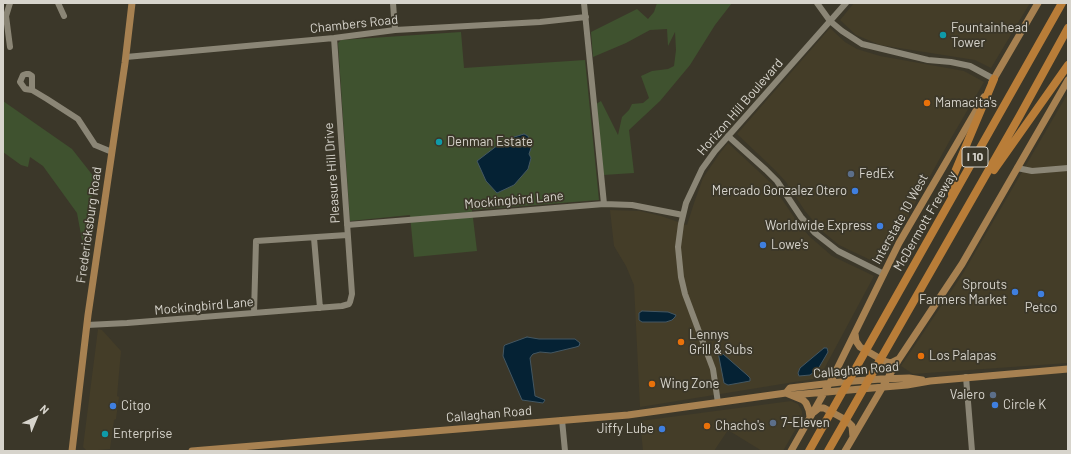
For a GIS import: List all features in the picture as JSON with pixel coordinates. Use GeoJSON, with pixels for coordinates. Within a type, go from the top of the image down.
{"type":"FeatureCollection","features":[{"type":"Feature","properties":{"kind":"highway","name":"McDermott Freeway"},"geometry":{"type":"LineString","coordinates":[[808,451],[1062,3]]}},
{"type":"Feature","properties":{"kind":"highway","name":"I 10"},"geometry":{"type":"LineString","coordinates":[[828,451],[963,216],[1068,28]]}},
{"type":"Feature","properties":{"kind":"highway"},"geometry":{"type":"LineString","coordinates":[[963,216],[1068,65]]}},
{"type":"Feature","properties":{"kind":"highway"},"geometry":{"type":"LineString","coordinates":[[952,198],[952,179],[994,79]]}},
{"type":"Feature","properties":{"kind":"main road","name":"Fredericksburg Road"},"geometry":{"type":"LineString","coordinates":[[72,451],[87,324],[126,57],[132,3]]}},
{"type":"Feature","properties":{"kind":"main road","name":"Interstate 10 West"},"geometry":{"type":"LineString","coordinates":[[791,451],[829,388],[899,244],[944,163],[1038,3]]}},
{"type":"Feature","properties":{"kind":"main road"},"geometry":{"type":"LineString","coordinates":[[845,451],[853,433],[884,379],[954,276],[1068,80]]}},
{"type":"Feature","properties":{"kind":"main road"},"geometry":{"type":"LineString","coordinates":[[855,334],[857,343],[860,347],[884,361],[896,361]]}},
{"type":"Feature","properties":{"kind":"main road"},"geometry":{"type":"LineString","coordinates":[[896,361],[899,373],[909,378]]}},
{"type":"Feature","properties":{"kind":"main road","name":"Callaghan Road"},"geometry":{"type":"LineString","coordinates":[[192,451],[628,415],[789,394],[790,388],[879,388],[966,377],[1068,369]]}},
{"type":"Feature","properties":{"kind":"main road","name":"Callaghan Road"},"geometry":{"type":"LineString","coordinates":[[829,388],[884,379],[909,378],[930,381]]}},
{"type":"Feature","properties":{"kind":"main road"},"geometry":{"type":"LineString","coordinates":[[789,394],[803,400],[809,410],[814,413],[827,409],[846,420],[852,426],[853,433]]}},
{"type":"Feature","properties":{"kind":"street"},"geometry":{"type":"LineString","coordinates":[[10,3],[6,16],[10,47]]}},
{"type":"Feature","properties":{"kind":"street"},"geometry":{"type":"LineString","coordinates":[[58,3],[64,16]]}},
{"type":"Feature","properties":{"kind":"street"},"geometry":{"type":"LineString","coordinates":[[393,3],[395,30]]}},
{"type":"Feature","properties":{"kind":"street"},"geometry":{"type":"LineString","coordinates":[[584,3],[604,204]]}},
{"type":"Feature","properties":{"kind":"street"},"geometry":{"type":"LineString","coordinates":[[817,3],[830,21],[862,44],[928,60],[970,66],[994,79]]}},
{"type":"Feature","properties":{"kind":"street","name":"Horizon Hill Boulevard"},"geometry":{"type":"LineString","coordinates":[[718,403],[713,369],[685,294],[681,277],[678,247],[683,216],[689,195],[702,169],[715,151],[846,3]]}},
{"type":"Feature","properties":{"kind":"street","name":"Chambers Road"},"geometry":{"type":"LineString","coordinates":[[126,57],[334,38],[395,30],[540,22],[586,17]]}},
{"type":"Feature","properties":{"kind":"street","name":"Pleasure Hill Drive"},"geometry":{"type":"LineString","coordinates":[[334,38],[352,294],[350,302],[347,305]]}},
{"type":"Feature","properties":{"kind":"street"},"geometry":{"type":"LineString","coordinates":[[32,90],[78,119],[95,145],[112,152]]}},
{"type":"Feature","properties":{"kind":"street"},"geometry":{"type":"LineString","coordinates":[[728,136],[777,181],[801,217],[815,233],[838,251],[884,274]]}},
{"type":"Feature","properties":{"kind":"street"},"geometry":{"type":"LineString","coordinates":[[1017,168],[1032,171],[1068,168]]}},
{"type":"Feature","properties":{"kind":"street","name":"Mockingbird Lane"},"geometry":{"type":"LineString","coordinates":[[347,225],[604,204],[637,205],[683,216]]}},
{"type":"Feature","properties":{"kind":"street"},"geometry":{"type":"LineString","coordinates":[[254,313],[256,241],[347,235]]}},
{"type":"Feature","properties":{"kind":"street"},"geometry":{"type":"LineString","coordinates":[[314,238],[320,308]]}},
{"type":"Feature","properties":{"kind":"street","name":"Mockingbird Lane"},"geometry":{"type":"LineString","coordinates":[[87,324],[129,323],[347,305]]}},
{"type":"Feature","properties":{"kind":"street"},"geometry":{"type":"LineString","coordinates":[[966,377],[972,451]]}},
{"type":"Feature","properties":{"kind":"street"},"geometry":{"type":"LineString","coordinates":[[562,420],[565,451]]}},
{"type":"Feature","properties":{"kind":"shaded area"},"geometry":{"type":"Polygon","coordinates":[[[854,3],[1030,3],[991,68],[975,60],[880,45],[856,35],[840,20],[854,3]]]}},
{"type":"Feature","properties":{"kind":"shaded area"},"geometry":{"type":"Polygon","coordinates":[[[830,28],[845,42],[857,49],[880,56],[964,71],[984,82],[881,265],[839,245],[822,231],[805,211],[786,182],[737,134],[830,28]]]}},
{"type":"Feature","properties":{"kind":"shaded area"},"geometry":{"type":"Polygon","coordinates":[[[1068,93],[1068,363],[913,374],[901,366],[962,275],[1068,93]]]}},
{"type":"Feature","properties":{"kind":"shaded area"},"geometry":{"type":"Polygon","coordinates":[[[728,143],[771,183],[798,223],[809,236],[832,256],[874,276],[824,369],[813,379],[640,407],[634,285],[626,266],[614,246],[610,210],[640,211],[661,216],[687,225],[703,178],[728,143]]]}},
{"type":"Feature","properties":{"kind":"shaded area"},"geometry":{"type":"Polygon","coordinates":[[[98,329],[102,330],[121,351],[117,396],[119,397],[110,449],[87,451],[83,447],[98,329]]]}},
{"type":"Feature","properties":{"kind":"shaded area"},"geometry":{"type":"Polygon","coordinates":[[[791,401],[798,404],[802,411],[802,418],[783,451],[762,451],[728,430],[714,451],[643,451],[640,421],[791,401]]]}},
{"type":"Feature","properties":{"kind":"green space"},"geometry":{"type":"Polygon","coordinates":[[[657,3],[732,3],[715,25],[690,65],[660,101],[629,130],[634,173],[603,175],[596,104],[601,101],[618,135],[622,117],[629,110],[632,104],[643,103],[649,98],[641,76],[652,71],[668,69],[674,66],[676,50],[675,32],[668,46],[667,29],[650,30],[626,43],[593,57],[591,32],[637,9],[648,19],[654,12],[657,3]]]}},
{"type":"Feature","properties":{"kind":"green space"},"geometry":{"type":"Polygon","coordinates":[[[461,32],[464,68],[585,60],[599,200],[472,210],[477,251],[414,257],[410,215],[350,221],[338,43],[341,40],[461,32]]]}},
{"type":"Feature","properties":{"kind":"green space"},"geometry":{"type":"Polygon","coordinates":[[[3,101],[72,149],[94,177],[86,241],[82,240],[77,213],[43,166],[30,157],[28,167],[21,165],[3,152],[3,101]]]}},
{"type":"Feature","properties":{"kind":"water"},"geometry":{"type":"Polygon","coordinates":[[[524,134],[528,136],[531,148],[529,154],[531,158],[528,169],[514,185],[497,193],[486,181],[477,161],[498,145],[511,138],[524,134]]]}},
{"type":"Feature","properties":{"kind":"water"},"geometry":{"type":"Polygon","coordinates":[[[642,311],[668,312],[676,315],[672,320],[666,322],[642,322],[639,320],[639,313],[642,311]]]}},
{"type":"Feature","properties":{"kind":"water"},"geometry":{"type":"Polygon","coordinates":[[[527,337],[539,339],[575,339],[580,343],[579,346],[551,353],[540,352],[533,354],[530,358],[535,396],[545,400],[543,403],[522,400],[503,356],[505,345],[527,337]]]}},
{"type":"Feature","properties":{"kind":"water"},"geometry":{"type":"Polygon","coordinates":[[[824,348],[827,348],[828,352],[818,369],[810,375],[799,376],[798,373],[800,368],[824,348]]]}},
{"type":"Feature","properties":{"kind":"water"},"geometry":{"type":"Polygon","coordinates":[[[718,352],[723,354],[747,375],[750,378],[750,381],[728,385],[724,383],[718,352]]]}},
{"type":"Feature","properties":{"kind":"place","name":"Fountainhead Tower"},"geometry":{"type":"Point","coordinates":[943,35]}},
{"type":"Feature","properties":{"kind":"place","name":"Mamacita's"},"geometry":{"type":"Point","coordinates":[927,103]}},
{"type":"Feature","properties":{"kind":"place","name":"Denman Estate"},"geometry":{"type":"Point","coordinates":[439,142]}},
{"type":"Feature","properties":{"kind":"place","name":"FedEx"},"geometry":{"type":"Point","coordinates":[851,174]}},
{"type":"Feature","properties":{"kind":"place","name":"Mercado Gonzalez Otero"},"geometry":{"type":"Point","coordinates":[855,191]}},
{"type":"Feature","properties":{"kind":"place","name":"Worldwide Express"},"geometry":{"type":"Point","coordinates":[880,226]}},
{"type":"Feature","properties":{"kind":"place","name":"Lowe's"},"geometry":{"type":"Point","coordinates":[763,245]}},
{"type":"Feature","properties":{"kind":"place","name":"Sprouts Farmers Market"},"geometry":{"type":"Point","coordinates":[1015,292]}},
{"type":"Feature","properties":{"kind":"place","name":"Petco"},"geometry":{"type":"Point","coordinates":[1041,294]}},
{"type":"Feature","properties":{"kind":"place","name":"Lennys Grill & Subs"},"geometry":{"type":"Point","coordinates":[681,342]}},
{"type":"Feature","properties":{"kind":"place","name":"Los Palapas"},"geometry":{"type":"Point","coordinates":[921,356]}},
{"type":"Feature","properties":{"kind":"place","name":"Wing Zone"},"geometry":{"type":"Point","coordinates":[652,384]}},
{"type":"Feature","properties":{"kind":"place","name":"Valero"},"geometry":{"type":"Point","coordinates":[993,395]}},
{"type":"Feature","properties":{"kind":"place","name":"Circle K"},"geometry":{"type":"Point","coordinates":[995,405]}},
{"type":"Feature","properties":{"kind":"place","name":"Citgo"},"geometry":{"type":"Point","coordinates":[113,406]}},
{"type":"Feature","properties":{"kind":"place","name":"7-Eleven"},"geometry":{"type":"Point","coordinates":[773,423]}},
{"type":"Feature","properties":{"kind":"place","name":"Chacho's"},"geometry":{"type":"Point","coordinates":[707,426]}},
{"type":"Feature","properties":{"kind":"place","name":"Jiffy Lube"},"geometry":{"type":"Point","coordinates":[662,429]}},
{"type":"Feature","properties":{"kind":"place","name":"Enterprise"},"geometry":{"type":"Point","coordinates":[105,434]}}]}
